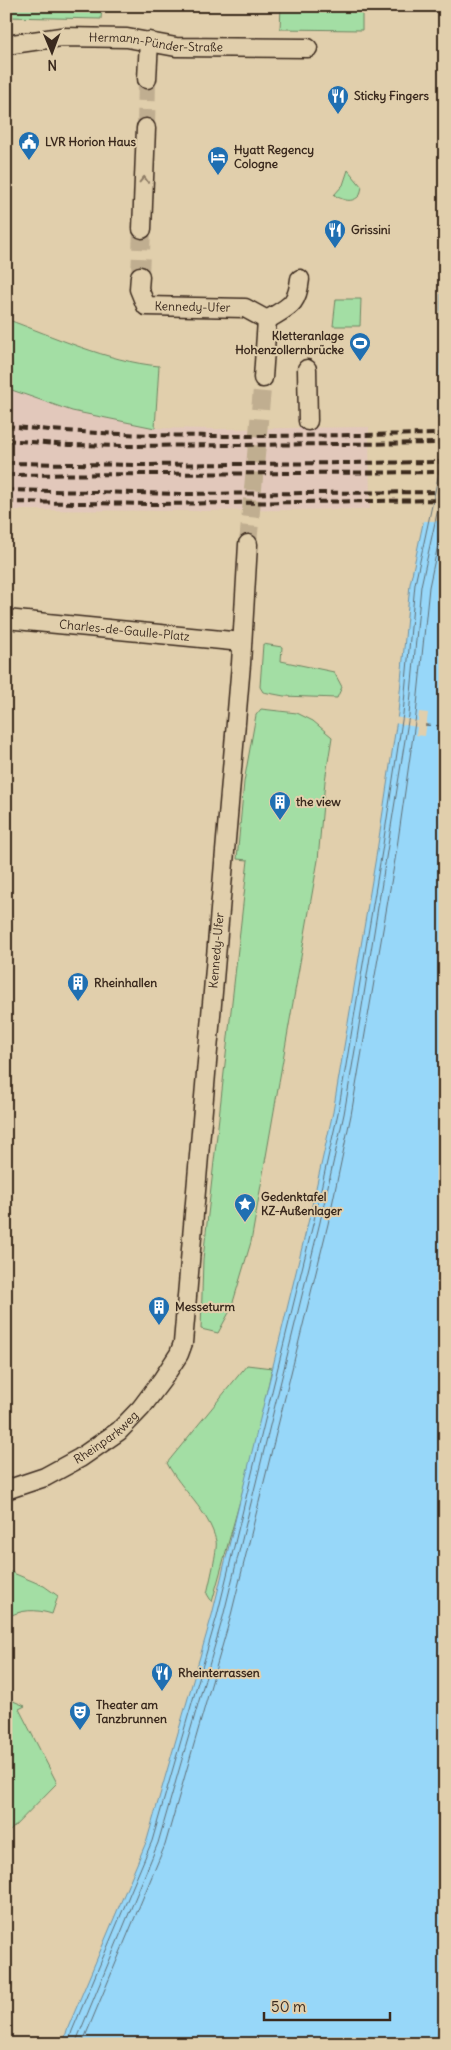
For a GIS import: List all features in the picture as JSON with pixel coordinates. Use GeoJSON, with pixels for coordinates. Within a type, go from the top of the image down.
{"type":"FeatureCollection","features":[{"type":"Feature","properties":{"kind":"street","name":"Hermann-Pünder-Straße"},"geometry":{"type":"LineString","coordinates":[[6,45],[61,37],[127,38],[176,47],[308,48]]}},
{"type":"Feature","properties":{"kind":"street"},"geometry":{"type":"LineString","coordinates":[[148,78],[149,41]]}},
{"type":"Feature","properties":{"kind":"street"},"geometry":{"type":"LineString","coordinates":[[142,228],[146,128]]}},
{"type":"Feature","properties":{"kind":"street","name":"Kennedy-Ufer"},"geometry":{"type":"LineString","coordinates":[[140,276],[139,289],[146,306],[245,308],[267,320]]}},
{"type":"Feature","properties":{"kind":"street"},"geometry":{"type":"LineString","coordinates":[[264,378],[267,320],[291,304],[298,296],[300,279]]}},
{"type":"Feature","properties":{"kind":"street"},"geometry":{"type":"LineString","coordinates":[[307,369],[308,422]]}},
{"type":"Feature","properties":{"kind":"street","name":"Kennedy-Ufer"},"geometry":{"type":"LineString","coordinates":[[179,1354],[183,1343],[242,642],[248,544]]}},
{"type":"Feature","properties":{"kind":"street","name":"Charles-de-Gaulle-Platz"},"geometry":{"type":"LineString","coordinates":[[6,619],[242,642]]}},
{"type":"Feature","properties":{"kind":"street","name":"Rheinparkweg"},"geometry":{"type":"LineString","coordinates":[[6,1490],[45,1477],[80,1458],[120,1431],[141,1408],[179,1354]]}},
{"type":"Feature","properties":{"kind":"shaded area"},"geometry":{"type":"Polygon","coordinates":[[[6,388],[72,411],[155,428],[369,427],[370,509],[203,511],[6,510],[6,388]]]}},
{"type":"Feature","properties":{"kind":"green space"},"geometry":{"type":"Polygon","coordinates":[[[6,6],[102,6],[101,19],[6,17],[6,6]]]}},
{"type":"Feature","properties":{"kind":"green space"},"geometry":{"type":"Polygon","coordinates":[[[281,6],[362,6],[362,30],[280,29],[281,6]]]}},
{"type":"Feature","properties":{"kind":"green space"},"geometry":{"type":"Polygon","coordinates":[[[348,170],[362,187],[360,195],[354,200],[344,200],[334,195],[343,185],[348,170]]]}},
{"type":"Feature","properties":{"kind":"green space"},"geometry":{"type":"Polygon","coordinates":[[[336,299],[361,299],[360,326],[333,326],[336,299]]]}},
{"type":"Feature","properties":{"kind":"green space"},"geometry":{"type":"Polygon","coordinates":[[[6,319],[100,354],[159,366],[155,428],[72,411],[6,388],[6,319]]]}},
{"type":"Feature","properties":{"kind":"green space"},"geometry":{"type":"Polygon","coordinates":[[[263,644],[282,647],[281,661],[334,672],[342,687],[337,698],[284,696],[263,692],[260,687],[263,644]]]}},
{"type":"Feature","properties":{"kind":"green space"},"geometry":{"type":"Polygon","coordinates":[[[261,709],[297,713],[313,721],[332,737],[325,781],[318,860],[251,1242],[231,1309],[218,1333],[201,1329],[203,1259],[248,860],[237,859],[244,782],[256,715],[261,709]]]}},
{"type":"Feature","properties":{"kind":"green space"},"geometry":{"type":"Polygon","coordinates":[[[247,1365],[272,1368],[254,1450],[212,1602],[207,1594],[215,1559],[216,1541],[201,1510],[167,1463],[247,1365]]]}},
{"type":"Feature","properties":{"kind":"green space"},"geometry":{"type":"Polygon","coordinates":[[[6,1570],[44,1586],[58,1596],[52,1614],[29,1611],[17,1613],[6,1618],[6,1570]]]}},
{"type":"Feature","properties":{"kind":"green space"},"geometry":{"type":"Polygon","coordinates":[[[6,1698],[25,1706],[19,1709],[57,1783],[6,1835],[6,1698]]]}},
{"type":"Feature","properties":{"kind":"water"},"geometry":{"type":"Polygon","coordinates":[[[442,6],[445,6],[445,2044],[63,2044],[67,2030],[147,1840],[212,1615],[309,1219],[333,1112],[398,713],[410,584],[437,458],[443,190],[442,6]]]}},
{"type":"Feature","properties":{"kind":"pier"},"geometry":{"type":"Polygon","coordinates":[[[436,418],[445,418],[445,521],[421,521],[435,458],[436,418]]]}},
{"type":"Feature","properties":{"kind":"pier"},"geometry":{"type":"Polygon","coordinates":[[[419,712],[428,713],[425,736],[416,735],[417,727],[394,723],[394,717],[418,721],[419,712]]]}},
{"type":"Feature","properties":{"kind":"ferry route"},"geometry":{"type":"LineString","coordinates":[[425,725],[445,726]]}},
{"type":"Feature","properties":{"kind":"tunnel"},"geometry":{"type":"LineString","coordinates":[[146,128],[147,79]]}},
{"type":"Feature","properties":{"kind":"tunnel"},"geometry":{"type":"LineString","coordinates":[[140,276],[142,229]]}},
{"type":"Feature","properties":{"kind":"tunnel"},"geometry":{"type":"LineString","coordinates":[[248,544],[263,378]]}},
{"type":"Feature","properties":{"kind":"railway"},"geometry":{"type":"LineString","coordinates":[[6,426],[116,434],[280,436],[445,434]]}},
{"type":"Feature","properties":{"kind":"railway"},"geometry":{"type":"LineString","coordinates":[[6,440],[69,445],[128,446],[445,443]]}},
{"type":"Feature","properties":{"kind":"railway"},"geometry":{"type":"LineString","coordinates":[[6,463],[141,465],[445,462]]}},
{"type":"Feature","properties":{"kind":"railway"},"geometry":{"type":"LineString","coordinates":[[6,475],[445,472]]}},
{"type":"Feature","properties":{"kind":"railway"},"geometry":{"type":"LineString","coordinates":[[6,490],[180,494],[445,492]]}},
{"type":"Feature","properties":{"kind":"railway"},"geometry":{"type":"LineString","coordinates":[[6,502],[155,504],[445,500]]}},
{"type":"Feature","properties":{"kind":"place","name":"Sticky Fingers"},"geometry":{"type":"Point","coordinates":[338,115]}},
{"type":"Feature","properties":{"kind":"place","name":"LVR Horion Haus"},"geometry":{"type":"Point","coordinates":[29,161]}},
{"type":"Feature","properties":{"kind":"place","name":"Hyatt Regency Cologne"},"geometry":{"type":"Point","coordinates":[218,176]}},
{"type":"Feature","properties":{"kind":"place","name":"Grissini"},"geometry":{"type":"Point","coordinates":[335,249]}},
{"type":"Feature","properties":{"kind":"place","name":"Kletteranlage Hohenzollernbrücke"},"geometry":{"type":"Point","coordinates":[360,362]}},
{"type":"Feature","properties":{"kind":"place","name":"the view"},"geometry":{"type":"Point","coordinates":[280,821]}},
{"type":"Feature","properties":{"kind":"place","name":"Rheinhallen"},"geometry":{"type":"Point","coordinates":[78,1002]}},
{"type":"Feature","properties":{"kind":"place","name":"Gedenktafel KZ-Außenlager"},"geometry":{"type":"Point","coordinates":[245,1223]}},
{"type":"Feature","properties":{"kind":"place","name":"Messeturm"},"geometry":{"type":"Point","coordinates":[159,1326]}},
{"type":"Feature","properties":{"kind":"place","name":"Rheinterrassen"},"geometry":{"type":"Point","coordinates":[162,1692]}},
{"type":"Feature","properties":{"kind":"place","name":"Theater am Tanzbrunnen"},"geometry":{"type":"Point","coordinates":[80,1731]}}]}
